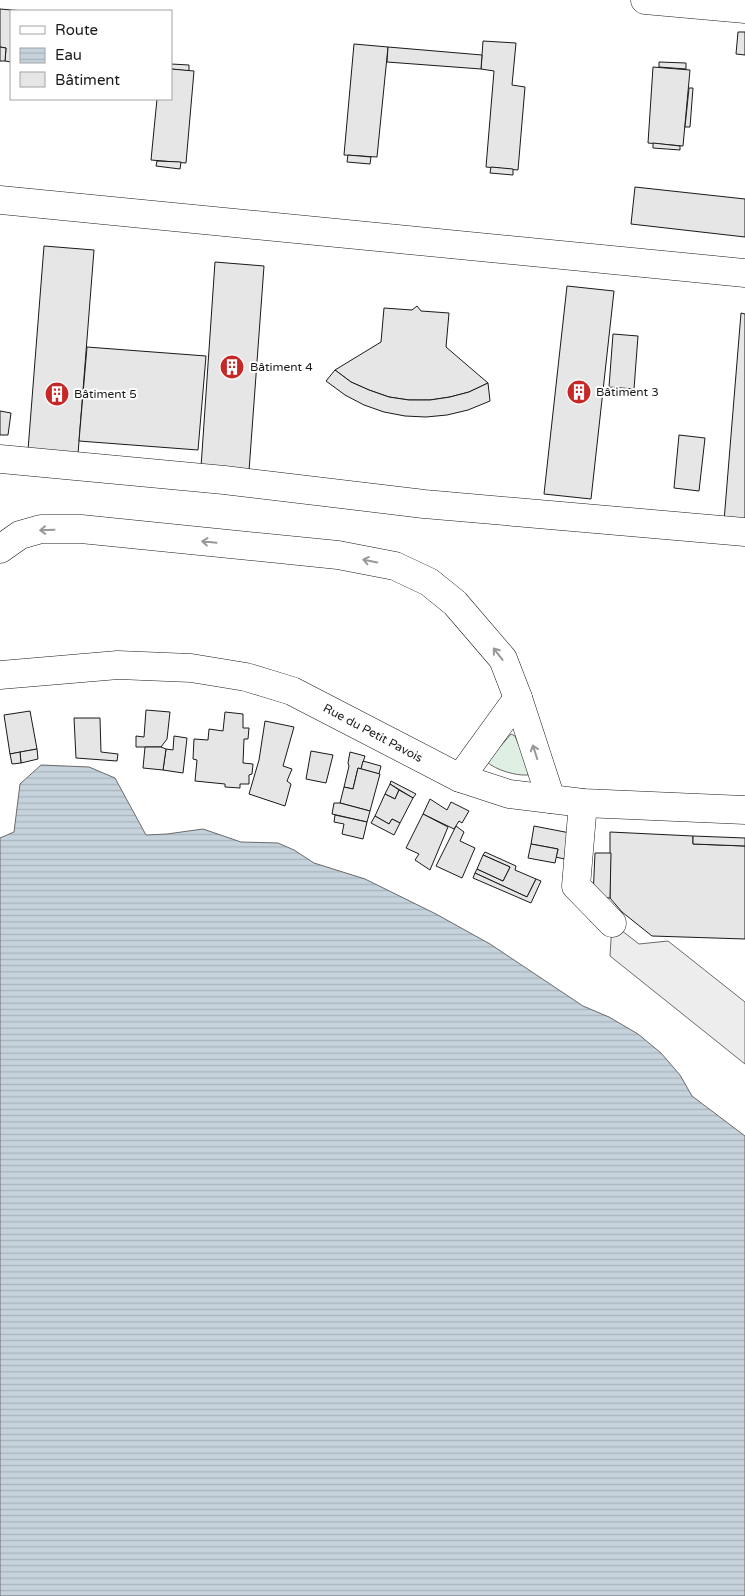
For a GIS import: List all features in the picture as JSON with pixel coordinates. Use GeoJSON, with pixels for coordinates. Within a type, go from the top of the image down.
{"type":"FeatureCollection","features":[{"type":"Feature","properties":{"kind":"street"},"geometry":{"type":"LineString","coordinates":[[645,0],[745,9]]}},
{"type":"Feature","properties":{"kind":"street"},"geometry":{"type":"LineString","coordinates":[[0,200],[745,273]]}},
{"type":"Feature","properties":{"kind":"street"},"geometry":{"type":"LineString","coordinates":[[0,459],[224,480],[424,504],[745,532]]}},
{"type":"Feature","properties":{"kind":"street"},"geometry":{"type":"LineString","coordinates":[[0,550],[20,535],[41,530],[82,529],[338,556],[395,566],[429,582],[455,603],[503,659],[518,698],[551,799]]}},
{"type":"Feature","properties":{"kind":"street","name":"Rue du Petit Pavois"},"geometry":{"type":"LineString","coordinates":[[0,675],[118,665],[191,668],[246,677],[292,691],[460,778],[509,794],[582,803],[745,810]]}},
{"type":"Feature","properties":{"kind":"street"},"geometry":{"type":"LineString","coordinates":[[460,778],[518,698]]}},
{"type":"Feature","properties":{"kind":"street"},"geometry":{"type":"LineString","coordinates":[[582,803],[576,886],[612,923]]}},
{"type":"Feature","properties":{"kind":"green space"},"geometry":{"type":"Polygon","coordinates":[[[511,734],[515,736],[530,771],[528,775],[506,772],[487,762],[511,734]]]}},
{"type":"Feature","properties":{"kind":"shaded area"},"geometry":{"type":"Polygon","coordinates":[[[612,923],[639,944],[668,941],[745,1002],[745,1064],[610,956],[612,923]]]}},
{"type":"Feature","properties":{"kind":"water"},"geometry":{"type":"Polygon","coordinates":[[[41,765],[89,767],[115,778],[146,835],[203,829],[241,842],[278,843],[294,850],[314,863],[365,879],[436,914],[490,944],[583,1006],[609,1017],[638,1034],[661,1053],[680,1075],[692,1096],[745,1136],[745,1596],[0,1596],[0,838],[14,832],[20,784],[41,765]]]}},
{"type":"Feature","properties":{"kind":"building"},"geometry":{"type":"Polygon","coordinates":[[[0,9],[12,10],[10,10],[10,62],[5,61],[6,48],[0,47],[0,9]]]}},
{"type":"Feature","properties":{"kind":"building"},"geometry":{"type":"Polygon","coordinates":[[[738,32],[745,32],[745,55],[736,54],[738,32]]]}},
{"type":"Feature","properties":{"kind":"building"},"geometry":{"type":"Polygon","coordinates":[[[483,41],[516,43],[512,85],[525,87],[518,170],[486,167],[494,71],[481,69],[483,41]]]}},
{"type":"Feature","properties":{"kind":"building"},"geometry":{"type":"Polygon","coordinates":[[[354,44],[388,47],[377,157],[344,155],[354,44]]]}},
{"type":"Feature","properties":{"kind":"building"},"geometry":{"type":"Polygon","coordinates":[[[0,47],[6,48],[5,61],[0,61],[0,47]]]}},
{"type":"Feature","properties":{"kind":"building"},"geometry":{"type":"Polygon","coordinates":[[[388,47],[482,55],[481,69],[387,62],[388,47]]]}},
{"type":"Feature","properties":{"kind":"building"},"geometry":{"type":"Polygon","coordinates":[[[659,62],[686,63],[686,69],[659,67],[659,62]]]}},
{"type":"Feature","properties":{"kind":"building"},"geometry":{"type":"Polygon","coordinates":[[[172,64],[189,65],[189,71],[172,69],[172,64]]]}},
{"type":"Feature","properties":{"kind":"building"},"geometry":{"type":"Polygon","coordinates":[[[653,67],[690,70],[683,146],[648,143],[653,67]]]}},
{"type":"Feature","properties":{"kind":"building"},"geometry":{"type":"Polygon","coordinates":[[[172,69],[194,71],[186,163],[151,160],[157,100],[172,100],[172,69]]]}},
{"type":"Feature","properties":{"kind":"building"},"geometry":{"type":"Polygon","coordinates":[[[689,88],[693,88],[690,127],[685,127],[689,88]]]}},
{"type":"Feature","properties":{"kind":"building"},"geometry":{"type":"Polygon","coordinates":[[[653,143],[680,146],[680,150],[653,148],[653,143]]]}},
{"type":"Feature","properties":{"kind":"building"},"geometry":{"type":"Polygon","coordinates":[[[348,155],[371,157],[370,164],[347,162],[348,155]]]}},
{"type":"Feature","properties":{"kind":"building"},"geometry":{"type":"Polygon","coordinates":[[[157,161],[181,162],[180,169],[156,166],[157,161]]]}},
{"type":"Feature","properties":{"kind":"building"},"geometry":{"type":"Polygon","coordinates":[[[491,167],[513,169],[513,175],[490,173],[491,167]]]}},
{"type":"Feature","properties":{"kind":"building"},"geometry":{"type":"Polygon","coordinates":[[[635,187],[745,199],[745,237],[631,224],[635,187]]]}},
{"type":"Feature","properties":{"kind":"building","name":"Bâtiment 5"},"geometry":{"type":"Polygon","coordinates":[[[44,246],[94,250],[78,454],[28,450],[44,246]]]}},
{"type":"Feature","properties":{"kind":"building","name":"Bâtiment 4"},"geometry":{"type":"Polygon","coordinates":[[[215,262],[264,266],[249,471],[201,467],[215,262]]]}},
{"type":"Feature","properties":{"kind":"building","name":"Bâtiment 3"},"geometry":{"type":"Polygon","coordinates":[[[567,286],[614,291],[591,499],[544,494],[567,286]]]}},
{"type":"Feature","properties":{"kind":"building"},"geometry":{"type":"Polygon","coordinates":[[[417,306],[421,311],[449,313],[446,347],[488,383],[469,392],[450,397],[430,400],[409,400],[389,397],[369,390],[351,382],[335,370],[381,342],[384,308],[412,310],[417,306]]]}},
{"type":"Feature","properties":{"kind":"building"},"geometry":{"type":"Polygon","coordinates":[[[741,313],[745,314],[745,523],[724,521],[741,313]]]}},
{"type":"Feature","properties":{"kind":"building"},"geometry":{"type":"Polygon","coordinates":[[[613,334],[638,336],[634,389],[609,387],[613,334]]]}},
{"type":"Feature","properties":{"kind":"building"},"geometry":{"type":"Polygon","coordinates":[[[87,347],[206,356],[198,450],[79,441],[87,347]]]}},
{"type":"Feature","properties":{"kind":"building"},"geometry":{"type":"Polygon","coordinates":[[[335,370],[351,382],[369,390],[389,397],[409,400],[430,400],[450,397],[469,392],[488,383],[490,401],[468,410],[447,415],[405,416],[384,412],[364,405],[345,395],[326,381],[335,370]]]}},
{"type":"Feature","properties":{"kind":"building"},"geometry":{"type":"Polygon","coordinates":[[[0,411],[11,413],[8,435],[0,435],[0,411]]]}},
{"type":"Feature","properties":{"kind":"building"},"geometry":{"type":"Polygon","coordinates":[[[679,435],[705,438],[699,491],[674,488],[679,435]]]}},
{"type":"Feature","properties":{"kind":"building"},"geometry":{"type":"Polygon","coordinates":[[[146,710],[170,712],[167,739],[161,747],[136,747],[136,736],[144,737],[146,710]]]}},
{"type":"Feature","properties":{"kind":"building"},"geometry":{"type":"Polygon","coordinates":[[[30,711],[37,749],[10,754],[4,715],[30,711]]]}},
{"type":"Feature","properties":{"kind":"building"},"geometry":{"type":"Polygon","coordinates":[[[225,712],[243,714],[243,728],[249,728],[248,739],[244,739],[243,763],[253,764],[252,774],[249,775],[249,784],[240,784],[240,788],[225,787],[225,784],[195,781],[197,760],[193,759],[194,739],[208,740],[209,729],[223,731],[225,712]]]}},
{"type":"Feature","properties":{"kind":"building"},"geometry":{"type":"Polygon","coordinates":[[[74,718],[100,718],[101,752],[118,754],[117,761],[76,758],[74,718]]]}},
{"type":"Feature","properties":{"kind":"building"},"geometry":{"type":"Polygon","coordinates":[[[265,721],[294,727],[283,766],[292,769],[287,781],[291,784],[285,806],[249,794],[259,760],[265,721]]]}},
{"type":"Feature","properties":{"kind":"building"},"geometry":{"type":"Polygon","coordinates":[[[174,736],[187,738],[183,773],[163,770],[166,749],[173,750],[174,736]]]}},
{"type":"Feature","properties":{"kind":"building"},"geometry":{"type":"Polygon","coordinates":[[[145,747],[161,747],[166,749],[163,770],[143,768],[145,747]]]}},
{"type":"Feature","properties":{"kind":"building"},"geometry":{"type":"Polygon","coordinates":[[[37,749],[38,759],[21,763],[20,752],[37,749]]]}},
{"type":"Feature","properties":{"kind":"building"},"geometry":{"type":"Polygon","coordinates":[[[311,751],[333,755],[326,783],[306,779],[311,751]]]}},
{"type":"Feature","properties":{"kind":"building"},"geometry":{"type":"Polygon","coordinates":[[[20,752],[21,763],[12,764],[10,754],[20,752]]]}},
{"type":"Feature","properties":{"kind":"building"},"geometry":{"type":"Polygon","coordinates":[[[350,752],[365,756],[361,769],[358,768],[353,789],[344,787],[350,752]]]}},
{"type":"Feature","properties":{"kind":"building"},"geometry":{"type":"Polygon","coordinates":[[[363,761],[381,766],[379,774],[361,769],[363,761]]]}},
{"type":"Feature","properties":{"kind":"building"},"geometry":{"type":"Polygon","coordinates":[[[358,768],[380,774],[370,811],[340,803],[344,787],[353,789],[358,768]]]}},
{"type":"Feature","properties":{"kind":"building"},"geometry":{"type":"Polygon","coordinates":[[[391,781],[416,794],[413,798],[390,784],[391,781]]]}},
{"type":"Feature","properties":{"kind":"building"},"geometry":{"type":"Polygon","coordinates":[[[390,784],[399,790],[395,799],[385,794],[390,784]]]}},
{"type":"Feature","properties":{"kind":"building"},"geometry":{"type":"Polygon","coordinates":[[[399,790],[413,798],[400,823],[392,819],[389,824],[375,816],[385,794],[395,799],[399,790]]]}},
{"type":"Feature","properties":{"kind":"building"},"geometry":{"type":"Polygon","coordinates":[[[430,799],[447,810],[451,802],[469,811],[462,823],[459,821],[454,829],[423,814],[430,799]]]}},
{"type":"Feature","properties":{"kind":"building"},"geometry":{"type":"Polygon","coordinates":[[[334,803],[370,811],[367,822],[332,814],[334,803]]]}},
{"type":"Feature","properties":{"kind":"building"},"geometry":{"type":"Polygon","coordinates":[[[423,814],[448,827],[430,870],[415,860],[419,854],[406,848],[423,814]]]}},
{"type":"Feature","properties":{"kind":"building"},"geometry":{"type":"Polygon","coordinates":[[[335,815],[367,822],[363,839],[342,834],[344,824],[334,822],[335,815]]]}},
{"type":"Feature","properties":{"kind":"building"},"geometry":{"type":"Polygon","coordinates":[[[375,816],[389,824],[392,819],[400,823],[394,835],[371,823],[375,816]]]}},
{"type":"Feature","properties":{"kind":"building"},"geometry":{"type":"Polygon","coordinates":[[[456,826],[464,832],[460,841],[475,848],[462,878],[436,866],[456,826]]]}},
{"type":"Feature","properties":{"kind":"building"},"geometry":{"type":"Polygon","coordinates":[[[534,826],[570,833],[564,859],[556,857],[558,849],[531,844],[534,826]]]}},
{"type":"Feature","properties":{"kind":"building"},"geometry":{"type":"Polygon","coordinates":[[[610,832],[693,836],[693,844],[745,846],[745,939],[652,936],[622,912],[610,898],[610,832]]]}},
{"type":"Feature","properties":{"kind":"building"},"geometry":{"type":"Polygon","coordinates":[[[693,836],[745,838],[745,846],[693,844],[693,836]]]}},
{"type":"Feature","properties":{"kind":"building"},"geometry":{"type":"Polygon","coordinates":[[[531,844],[558,849],[555,863],[528,858],[531,844]]]}},
{"type":"Feature","properties":{"kind":"building"},"geometry":{"type":"Polygon","coordinates":[[[485,852],[516,866],[515,870],[536,879],[527,897],[475,873],[477,869],[503,881],[510,867],[483,855],[485,852]]]}},
{"type":"Feature","properties":{"kind":"building"},"geometry":{"type":"Polygon","coordinates":[[[595,853],[611,853],[610,898],[593,897],[595,853]]]}},
{"type":"Feature","properties":{"kind":"building"},"geometry":{"type":"Polygon","coordinates":[[[483,855],[510,867],[503,881],[477,869],[483,855]]]}},
{"type":"Feature","properties":{"kind":"building"},"geometry":{"type":"Polygon","coordinates":[[[475,873],[527,897],[536,879],[541,881],[531,903],[473,878],[475,873]]]}},
{"type":"Feature","properties":{"kind":"place","name":"Bâtiment 4"},"geometry":{"type":"Point","coordinates":[232,367]}},
{"type":"Feature","properties":{"kind":"place","name":"Bâtiment 3"},"geometry":{"type":"Point","coordinates":[579,392]}},
{"type":"Feature","properties":{"kind":"place","name":"Bâtiment 5"},"geometry":{"type":"Point","coordinates":[57,394]}}]}
